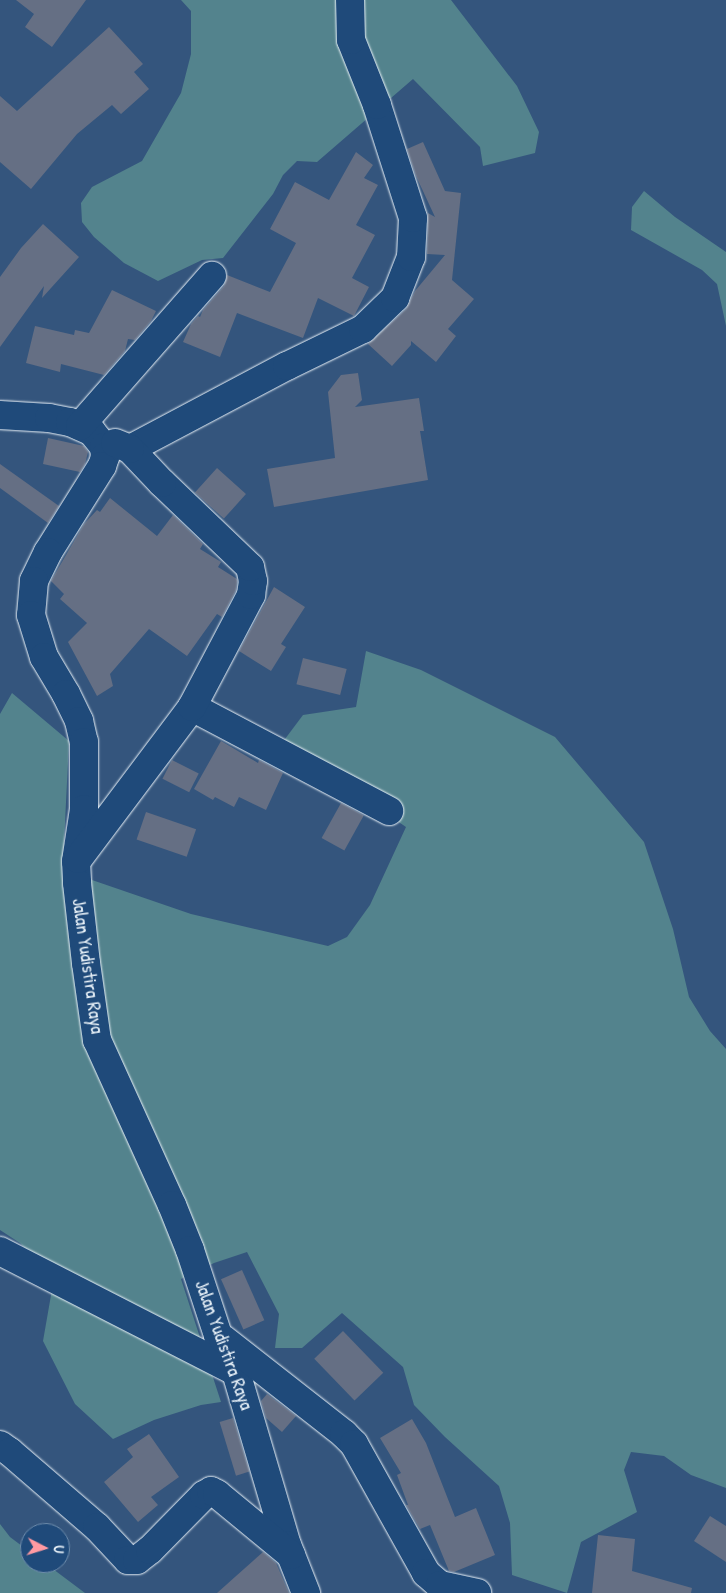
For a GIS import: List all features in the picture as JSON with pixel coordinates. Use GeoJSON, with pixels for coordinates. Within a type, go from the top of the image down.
{"type":"FeatureCollection","features":[{"type":"Feature","properties":{"kind":"street"},"geometry":{"type":"LineString","coordinates":[[130,449],[287,366],[363,329],[395,298],[411,257],[413,218],[377,105],[351,40],[350,0]]}},
{"type":"Feature","properties":{"kind":"street"},"geometry":{"type":"LineString","coordinates":[[91,434],[212,276]]}},
{"type":"Feature","properties":{"kind":"street"},"geometry":{"type":"LineString","coordinates":[[0,414],[49,418],[70,422],[91,434],[130,449],[162,484],[250,567],[253,573],[251,596],[192,707],[76,861]]}},
{"type":"Feature","properties":{"kind":"street","name":"Jalan Yudistira Raya"},"geometry":{"type":"LineString","coordinates":[[91,434],[105,457],[102,466],[48,552],[34,582],[31,615],[44,657],[66,694],[79,721],[84,742],[84,809],[76,861],[86,963],[98,1040],[172,1205],[190,1250],[218,1335],[236,1372],[291,1555],[306,1593]]}},
{"type":"Feature","properties":{"kind":"street"},"geometry":{"type":"LineString","coordinates":[[192,707],[389,811]]}},
{"type":"Feature","properties":{"kind":"street"},"geometry":{"type":"LineString","coordinates":[[0,1251],[236,1372]]}},
{"type":"Feature","properties":{"kind":"street"},"geometry":{"type":"LineString","coordinates":[[218,1335],[344,1434],[354,1444],[426,1573],[440,1585],[477,1593]]}},
{"type":"Feature","properties":{"kind":"street"},"geometry":{"type":"LineString","coordinates":[[0,1445],[97,1527],[128,1560],[137,1560],[150,1550],[211,1491],[291,1555]]}},
{"type":"Feature","properties":{"kind":"green space"},"geometry":{"type":"Polygon","coordinates":[[[181,0],[451,0],[517,86],[539,132],[535,153],[483,166],[480,147],[413,79],[317,162],[297,161],[283,175],[273,194],[223,258],[202,260],[158,281],[124,263],[94,237],[82,222],[81,203],[92,187],[142,161],[181,93],[191,54],[191,11],[181,0]]]}},
{"type":"Feature","properties":{"kind":"green space"},"geometry":{"type":"Polygon","coordinates":[[[644,191],[675,217],[726,252],[726,326],[717,284],[702,270],[631,230],[632,207],[644,191]]]}},
{"type":"Feature","properties":{"kind":"green space"},"geometry":{"type":"Polygon","coordinates":[[[366,651],[421,670],[555,737],[644,842],[673,929],[689,997],[710,1031],[726,1049],[726,1488],[691,1475],[664,1456],[631,1452],[624,1470],[637,1512],[581,1542],[567,1593],[512,1575],[510,1523],[499,1486],[445,1437],[414,1405],[403,1367],[342,1313],[302,1348],[275,1348],[279,1314],[247,1252],[214,1263],[181,1279],[221,1402],[201,1405],[154,1420],[113,1439],[75,1404],[43,1341],[54,1278],[20,1243],[0,1230],[0,714],[12,693],[69,741],[64,843],[92,880],[191,914],[328,946],[347,937],[370,905],[406,827],[282,743],[303,715],[356,707],[366,651]]]}},
{"type":"Feature","properties":{"kind":"green space"},"geometry":{"type":"Polygon","coordinates":[[[0,1524],[10,1537],[20,1544],[20,1573],[58,1573],[85,1593],[0,1593],[0,1524]]]}},
{"type":"Feature","properties":{"kind":"building"},"geometry":{"type":"Polygon","coordinates":[[[16,0],[86,0],[52,47],[25,27],[34,14],[16,0]]]}},
{"type":"Feature","properties":{"kind":"building"},"geometry":{"type":"Polygon","coordinates":[[[109,27],[143,64],[134,72],[149,89],[121,114],[112,105],[77,134],[31,189],[0,162],[0,96],[17,111],[109,27]]]}},
{"type":"Feature","properties":{"kind":"building"},"geometry":{"type":"Polygon","coordinates":[[[423,142],[445,191],[461,193],[452,280],[474,299],[448,329],[456,336],[436,362],[411,341],[411,345],[392,366],[368,344],[406,309],[415,291],[445,255],[427,254],[428,213],[435,217],[416,176],[407,149],[423,142]]]}},
{"type":"Feature","properties":{"kind":"building"},"geometry":{"type":"Polygon","coordinates":[[[356,152],[373,165],[364,178],[378,185],[356,225],[375,235],[352,278],[369,287],[354,316],[318,298],[303,338],[237,313],[220,357],[183,342],[191,324],[198,316],[200,317],[203,310],[224,286],[227,275],[270,292],[296,243],[270,229],[295,182],[329,200],[356,152]]]}},
{"type":"Feature","properties":{"kind":"building"},"geometry":{"type":"Polygon","coordinates":[[[43,224],[79,257],[42,298],[44,286],[0,347],[0,277],[21,248],[43,224]]]}},
{"type":"Feature","properties":{"kind":"building"},"geometry":{"type":"Polygon","coordinates":[[[112,290],[156,311],[151,321],[135,340],[128,339],[125,351],[104,375],[61,364],[60,372],[26,363],[35,326],[74,335],[75,330],[89,333],[112,290]]]}},
{"type":"Feature","properties":{"kind":"building"},"geometry":{"type":"Polygon","coordinates":[[[358,373],[362,400],[355,407],[419,398],[424,431],[420,431],[428,480],[274,507],[267,469],[335,458],[328,392],[341,375],[358,373]]]}},
{"type":"Feature","properties":{"kind":"building"},"geometry":{"type":"Polygon","coordinates":[[[48,438],[84,446],[88,452],[85,464],[80,472],[43,464],[48,438]]]}},
{"type":"Feature","properties":{"kind":"building"},"geometry":{"type":"Polygon","coordinates":[[[0,464],[59,506],[48,523],[0,488],[0,464]]]}},
{"type":"Feature","properties":{"kind":"building"},"geometry":{"type":"Polygon","coordinates":[[[217,468],[246,494],[224,519],[195,493],[217,468]]]}},
{"type":"Feature","properties":{"kind":"building"},"geometry":{"type":"Polygon","coordinates":[[[110,498],[157,536],[173,515],[203,544],[200,549],[221,562],[218,567],[237,579],[237,582],[236,590],[222,617],[217,614],[187,656],[149,629],[110,674],[113,686],[97,696],[68,642],[87,623],[60,599],[64,594],[51,581],[84,524],[97,510],[100,512],[110,498]]]}},
{"type":"Feature","properties":{"kind":"building"},"geometry":{"type":"Polygon","coordinates":[[[274,587],[305,607],[281,644],[286,647],[271,671],[239,651],[274,587]]]}},
{"type":"Feature","properties":{"kind":"building"},"geometry":{"type":"Polygon","coordinates":[[[303,658],[347,669],[340,695],[296,684],[303,658]]]}},
{"type":"Feature","properties":{"kind":"building"},"geometry":{"type":"Polygon","coordinates":[[[221,741],[258,763],[259,760],[283,773],[266,810],[239,797],[234,807],[215,797],[213,800],[194,789],[221,741]]]}},
{"type":"Feature","properties":{"kind":"building"},"geometry":{"type":"Polygon","coordinates":[[[172,760],[199,774],[189,792],[162,779],[172,760]]]}},
{"type":"Feature","properties":{"kind":"building"},"geometry":{"type":"Polygon","coordinates":[[[341,803],[364,816],[344,851],[322,838],[341,803]]]}},
{"type":"Feature","properties":{"kind":"building"},"geometry":{"type":"Polygon","coordinates":[[[146,812],[196,829],[187,857],[137,839],[146,812]]]}},
{"type":"Feature","properties":{"kind":"building"},"geometry":{"type":"Polygon","coordinates":[[[242,1270],[264,1320],[243,1330],[221,1279],[242,1270]]]}},
{"type":"Feature","properties":{"kind":"building"},"geometry":{"type":"Polygon","coordinates":[[[343,1331],[383,1373],[355,1401],[314,1359],[343,1331]]]}},
{"type":"Feature","properties":{"kind":"building"},"geometry":{"type":"Polygon","coordinates":[[[267,1394],[296,1416],[282,1432],[266,1418],[261,1401],[267,1394]]]}},
{"type":"Feature","properties":{"kind":"building"},"geometry":{"type":"Polygon","coordinates":[[[233,1418],[249,1472],[236,1476],[220,1422],[233,1418]]]}},
{"type":"Feature","properties":{"kind":"building"},"geometry":{"type":"Polygon","coordinates":[[[412,1419],[426,1443],[455,1517],[476,1508],[495,1555],[454,1572],[449,1571],[430,1525],[420,1529],[406,1505],[408,1505],[397,1475],[401,1473],[380,1438],[412,1419]]]}},
{"type":"Feature","properties":{"kind":"building"},"geometry":{"type":"Polygon","coordinates":[[[149,1434],[179,1477],[151,1497],[158,1505],[138,1522],[104,1482],[133,1457],[127,1449],[149,1434]]]}},
{"type":"Feature","properties":{"kind":"building"},"geometry":{"type":"Polygon","coordinates":[[[710,1516],[726,1526],[726,1562],[694,1541],[710,1516]]]}},
{"type":"Feature","properties":{"kind":"building"},"geometry":{"type":"Polygon","coordinates":[[[598,1535],[635,1539],[632,1571],[692,1588],[691,1593],[592,1593],[598,1535]]]}},
{"type":"Feature","properties":{"kind":"building"},"geometry":{"type":"Polygon","coordinates":[[[263,1552],[276,1563],[289,1593],[217,1593],[263,1552]]]}}]}
